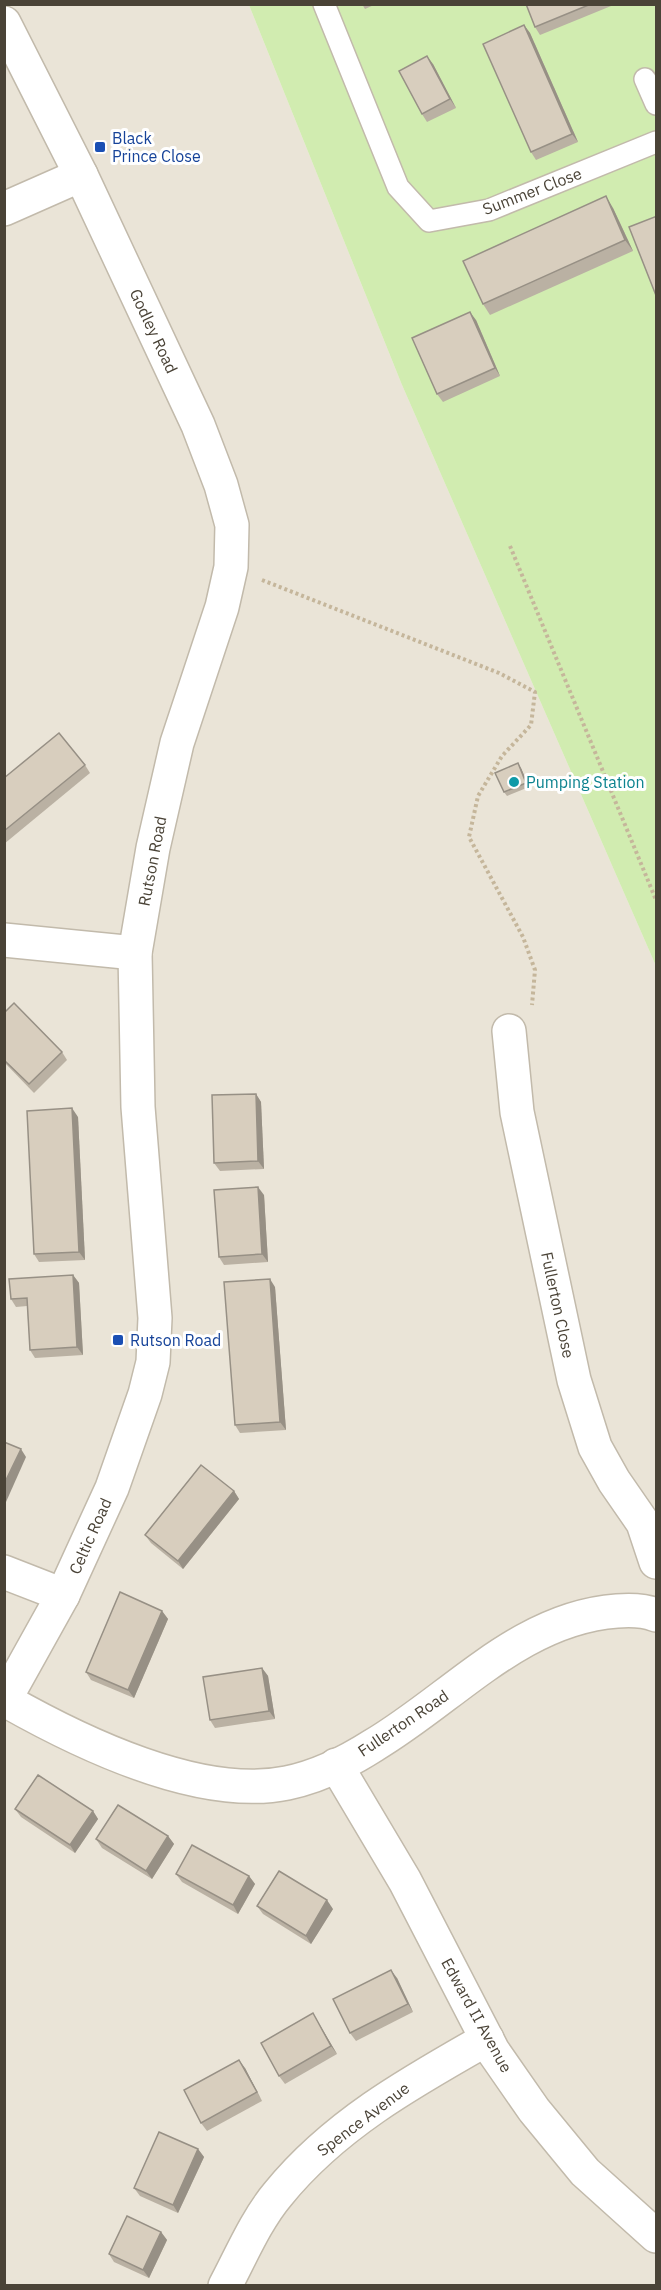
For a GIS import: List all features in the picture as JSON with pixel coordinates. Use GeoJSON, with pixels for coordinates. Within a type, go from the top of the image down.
{"type":"FeatureCollection","features":[{"type":"Feature","properties":{"kind":"street","name":"Godley Road"},"geometry":{"type":"LineString","coordinates":[[4,23],[81,175],[198,425],[221,485],[232,525],[231,567],[222,608],[206,653]]}},
{"type":"Feature","properties":{"kind":"street"},"geometry":{"type":"LineString","coordinates":[[4,209],[81,175]]}},
{"type":"Feature","properties":{"kind":"street","name":"Rutson Road"},"geometry":{"type":"LineString","coordinates":[[153,1362],[155,1318],[138,1107],[135,953],[153,848],[177,743],[206,653]]}},
{"type":"Feature","properties":{"kind":"street"},"geometry":{"type":"LineString","coordinates":[[4,940],[135,953]]}},
{"type":"Feature","properties":{"kind":"street","name":"Fullerton Close"},"geometry":{"type":"LineString","coordinates":[[509,1031],[517,1112],[574,1380],[595,1447],[614,1482],[643,1523],[657,1562]]}},
{"type":"Feature","properties":{"kind":"street","name":"Celtic Road"},"geometry":{"type":"LineString","coordinates":[[5,1701],[63,1595],[112,1488],[145,1394],[153,1362]]}},
{"type":"Feature","properties":{"kind":"street"},"geometry":{"type":"LineString","coordinates":[[4,1572],[63,1595]]}},
{"type":"Feature","properties":{"kind":"street"},"geometry":{"type":"LineString","coordinates":[[652,1613],[657,1574]]}},
{"type":"Feature","properties":{"kind":"street","name":"Fullerton Road"},"geometry":{"type":"LineString","coordinates":[[5,1701],[60,1731],[99,1748],[194,1779],[252,1786],[288,1783],[336,1765],[375,1745],[497,1658],[537,1633],[595,1612],[652,1613]]}},
{"type":"Feature","properties":{"kind":"street","name":"Edward II Avenue"},"geometry":{"type":"LineString","coordinates":[[336,1765],[405,1881],[487,2038],[534,2110],[585,2172],[657,2236]]}},
{"type":"Feature","properties":{"kind":"street","name":"Spence Avenue"},"geometry":{"type":"LineString","coordinates":[[225,2286],[277,2195],[324,2144],[401,2088],[487,2038]]}},
{"type":"Feature","properties":{"kind":"lane","name":"Summer Close"},"geometry":{"type":"LineString","coordinates":[[324,4],[398,187],[429,221],[489,210],[657,142]]}},
{"type":"Feature","properties":{"kind":"lane"},"geometry":{"type":"LineString","coordinates":[[645,79],[657,104]]}},
{"type":"Feature","properties":{"kind":"path"},"geometry":{"type":"LineString","coordinates":[[510,546],[657,900]]}},
{"type":"Feature","properties":{"kind":"path"},"geometry":{"type":"LineString","coordinates":[[231,567],[499,673],[535,692],[531,725],[502,756],[478,796],[469,837],[522,938],[534,970],[532,1005],[509,1031]]}},
{"type":"Feature","properties":{"kind":"shaded area"},"geometry":{"type":"Polygon","coordinates":[[[5,5],[249,5],[402,385],[656,966],[656,2285],[5,2286],[5,5]]]}},
{"type":"Feature","properties":{"kind":"green space"},"geometry":{"type":"Polygon","coordinates":[[[249,5],[656,5],[656,966],[402,385],[249,5]]]}},
{"type":"Feature","properties":{"kind":"building"},"geometry":{"type":"Polygon","coordinates":[[[526,4],[591,4],[535,27],[526,4]]]}},
{"type":"Feature","properties":{"kind":"building"},"geometry":{"type":"Polygon","coordinates":[[[524,25],[572,134],[531,152],[483,44],[524,25]]]}},
{"type":"Feature","properties":{"kind":"building"},"geometry":{"type":"Polygon","coordinates":[[[427,56],[450,99],[422,114],[399,71],[427,56]]]}},
{"type":"Feature","properties":{"kind":"building"},"geometry":{"type":"Polygon","coordinates":[[[606,196],[625,240],[483,304],[463,261],[606,196]]]}},
{"type":"Feature","properties":{"kind":"building"},"geometry":{"type":"Polygon","coordinates":[[[657,216],[657,298],[629,227],[657,216]]]}},
{"type":"Feature","properties":{"kind":"building"},"geometry":{"type":"Polygon","coordinates":[[[470,312],[495,368],[437,394],[412,338],[470,312]]]}},
{"type":"Feature","properties":{"kind":"building"},"geometry":{"type":"Polygon","coordinates":[[[59,733],[85,765],[4,831],[4,778],[59,733]]]}},
{"type":"Feature","properties":{"kind":"building","name":"Pumping Station"},"geometry":{"type":"Polygon","coordinates":[[[518,763],[526,783],[504,792],[495,773],[518,763]]]}},
{"type":"Feature","properties":{"kind":"building"},"geometry":{"type":"Polygon","coordinates":[[[14,1003],[62,1052],[29,1084],[4,1060],[4,1013],[14,1003]]]}},
{"type":"Feature","properties":{"kind":"building"},"geometry":{"type":"Polygon","coordinates":[[[256,1094],[258,1161],[214,1163],[212,1095],[256,1094]]]}},
{"type":"Feature","properties":{"kind":"building"},"geometry":{"type":"Polygon","coordinates":[[[72,1108],[79,1252],[34,1254],[27,1111],[72,1108]]]}},
{"type":"Feature","properties":{"kind":"building"},"geometry":{"type":"Polygon","coordinates":[[[258,1187],[262,1254],[219,1257],[214,1190],[258,1187]]]}},
{"type":"Feature","properties":{"kind":"building"},"geometry":{"type":"Polygon","coordinates":[[[73,1275],[77,1347],[30,1350],[27,1298],[11,1299],[9,1279],[73,1275]]]}},
{"type":"Feature","properties":{"kind":"building"},"geometry":{"type":"Polygon","coordinates":[[[270,1279],[280,1422],[235,1425],[224,1282],[270,1279]]]}},
{"type":"Feature","properties":{"kind":"building"},"geometry":{"type":"Polygon","coordinates":[[[4,1442],[21,1449],[4,1484],[4,1442]]]}},
{"type":"Feature","properties":{"kind":"building"},"geometry":{"type":"Polygon","coordinates":[[[201,1465],[234,1491],[178,1561],[145,1535],[201,1465]]]}},
{"type":"Feature","properties":{"kind":"building"},"geometry":{"type":"Polygon","coordinates":[[[120,1592],[162,1611],[128,1690],[86,1672],[120,1592]]]}},
{"type":"Feature","properties":{"kind":"building"},"geometry":{"type":"Polygon","coordinates":[[[262,1668],[269,1711],[210,1720],[203,1677],[262,1668]]]}},
{"type":"Feature","properties":{"kind":"building"},"geometry":{"type":"Polygon","coordinates":[[[38,1775],[93,1811],[70,1845],[15,1809],[38,1775]]]}},
{"type":"Feature","properties":{"kind":"building"},"geometry":{"type":"Polygon","coordinates":[[[118,1805],[168,1836],[146,1871],[96,1839],[118,1805]]]}},
{"type":"Feature","properties":{"kind":"building"},"geometry":{"type":"Polygon","coordinates":[[[192,1845],[249,1876],[233,1905],[176,1874],[192,1845]]]}},
{"type":"Feature","properties":{"kind":"building"},"geometry":{"type":"Polygon","coordinates":[[[279,1871],[327,1900],[306,1936],[257,1906],[279,1871]]]}},
{"type":"Feature","properties":{"kind":"building"},"geometry":{"type":"Polygon","coordinates":[[[391,1970],[408,2004],[350,2033],[333,1999],[391,1970]]]}},
{"type":"Feature","properties":{"kind":"building"},"geometry":{"type":"Polygon","coordinates":[[[313,2013],[331,2046],[279,2076],[261,2043],[313,2013]]]}},
{"type":"Feature","properties":{"kind":"building"},"geometry":{"type":"Polygon","coordinates":[[[239,2060],[257,2092],[201,2123],[184,2090],[239,2060]]]}},
{"type":"Feature","properties":{"kind":"building"},"geometry":{"type":"Polygon","coordinates":[[[159,2132],[198,2149],[173,2205],[134,2188],[159,2132]]]}},
{"type":"Feature","properties":{"kind":"building"},"geometry":{"type":"Polygon","coordinates":[[[127,2216],[161,2232],[143,2270],[109,2254],[127,2216]]]}},
{"type":"Feature","properties":{"kind":"place","name":"Black Prince Close"},"geometry":{"type":"Point","coordinates":[100,147]}},
{"type":"Feature","properties":{"kind":"place","name":"Pumping Station"},"geometry":{"type":"Point","coordinates":[514,782]}},
{"type":"Feature","properties":{"kind":"place","name":"Rutson Road"},"geometry":{"type":"Point","coordinates":[118,1340]}}]}
